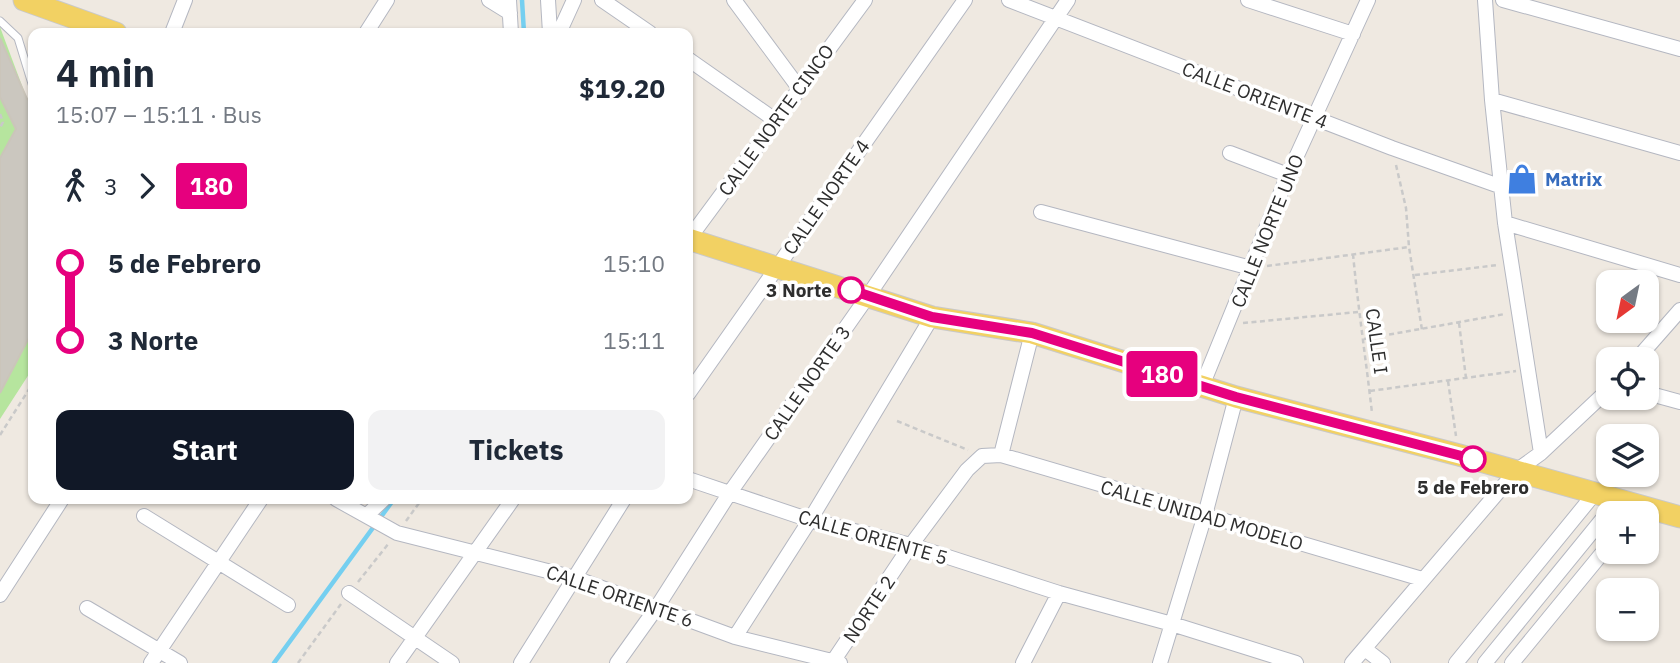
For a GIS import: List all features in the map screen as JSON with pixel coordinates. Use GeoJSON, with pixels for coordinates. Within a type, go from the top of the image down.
{"type":"FeatureCollection","features":[{"type":"Feature","properties":{"kind":"main road"},"geometry":{"type":"LineString","coordinates":[[24,0],[102,28]]}},
{"type":"Feature","properties":{"kind":"main road"},"geometry":{"type":"LineString","coordinates":[[693,242],[932,317],[1032,333],[1236,397],[1374,432],[1618,500]]}},
{"type":"Feature","properties":{"kind":"main road"},"geometry":{"type":"LineString","coordinates":[[1659,514],[1680,517]]}},
{"type":"Feature","properties":{"kind":"street"},"geometry":{"type":"LineString","coordinates":[[174,28],[184,0]]}},
{"type":"Feature","properties":{"kind":"street"},"geometry":{"type":"LineString","coordinates":[[369,28],[387,0]]}},
{"type":"Feature","properties":{"kind":"street"},"geometry":{"type":"LineString","coordinates":[[489,0],[510,6],[511,28]]}},
{"type":"Feature","properties":{"kind":"street"},"geometry":{"type":"LineString","coordinates":[[548,0],[550,28]]}},
{"type":"Feature","properties":{"kind":"street"},"geometry":{"type":"LineString","coordinates":[[561,28],[573,0]]}},
{"type":"Feature","properties":{"kind":"street"},"geometry":{"type":"LineString","coordinates":[[602,0],[643,28]]}},
{"type":"Feature","properties":{"kind":"street"},"geometry":{"type":"LineString","coordinates":[[734,0],[799,88]]}},
{"type":"Feature","properties":{"kind":"street","name":"CALLE NORTE CINCO"},"geometry":{"type":"LineString","coordinates":[[693,233],[866,0]]}},
{"type":"Feature","properties":{"kind":"street","name":"CALLE NORTE 4"},"geometry":{"type":"LineString","coordinates":[[693,387],[965,0]]}},
{"type":"Feature","properties":{"kind":"street","name":"CALLE ORIENTE 4"},"geometry":{"type":"LineString","coordinates":[[1009,0],[1315,119],[1502,187]]}},
{"type":"Feature","properties":{"kind":"street","name":"CALLE NORTE 3"},"geometry":{"type":"LineString","coordinates":[[617,663],[657,607],[729,494],[868,296],[1068,0]]}},
{"type":"Feature","properties":{"kind":"street"},"geometry":{"type":"LineString","coordinates":[[1248,0],[1353,34]]}},
{"type":"Feature","properties":{"kind":"street","name":"CALLE NORTE UNO"},"geometry":{"type":"LineString","coordinates":[[1202,386],[1288,175],[1368,0]]}},
{"type":"Feature","properties":{"kind":"street"},"geometry":{"type":"LineString","coordinates":[[1485,0],[1505,223],[1541,453]]}},
{"type":"Feature","properties":{"kind":"street"},"geometry":{"type":"LineString","coordinates":[[1503,0],[1680,49]]}},
{"type":"Feature","properties":{"kind":"street"},"geometry":{"type":"LineString","coordinates":[[693,63],[775,120]]}},
{"type":"Feature","properties":{"kind":"street"},"geometry":{"type":"LineString","coordinates":[[1492,100],[1680,153]]}},
{"type":"Feature","properties":{"kind":"street"},"geometry":{"type":"LineString","coordinates":[[1230,153],[1288,175]]}},
{"type":"Feature","properties":{"kind":"street"},"geometry":{"type":"LineString","coordinates":[[1041,212],[1251,268]]}},
{"type":"Feature","properties":{"kind":"street"},"geometry":{"type":"LineString","coordinates":[[1505,223],[1680,275]]}},
{"type":"Feature","properties":{"kind":"street"},"geometry":{"type":"LineString","coordinates":[[1648,347],[1680,310]]}},
{"type":"Feature","properties":{"kind":"street"},"geometry":{"type":"LineString","coordinates":[[735,637],[810,520],[932,317]]}},
{"type":"Feature","properties":{"kind":"street"},"geometry":{"type":"LineString","coordinates":[[1002,455],[1032,333]]}},
{"type":"Feature","properties":{"kind":"street"},"geometry":{"type":"LineString","coordinates":[[1659,396],[1680,402]]}},
{"type":"Feature","properties":{"kind":"street"},"geometry":{"type":"LineString","coordinates":[[1352,663],[1516,471],[1541,453],[1596,401]]}},
{"type":"Feature","properties":{"kind":"street"},"geometry":{"type":"LineString","coordinates":[[1160,663],[1205,516],[1234,405]]}},
{"type":"Feature","properties":{"kind":"street","name":"CALLE UNIDAD MODELO"},"geometry":{"type":"LineString","coordinates":[[982,456],[1002,455],[1422,579]]}},
{"type":"Feature","properties":{"kind":"street","name":"NORTE 2"},"geometry":{"type":"LineString","coordinates":[[833,663],[911,545],[967,470],[982,456]]}},
{"type":"Feature","properties":{"kind":"street","name":"CALLE ORIENTE 5"},"geometry":{"type":"LineString","coordinates":[[693,482],[810,520],[911,545],[1059,593],[1172,624],[1296,663]]}},
{"type":"Feature","properties":{"kind":"street"},"geometry":{"type":"LineString","coordinates":[[1456,663],[1595,493]]}},
{"type":"Feature","properties":{"kind":"street"},"geometry":{"type":"LineString","coordinates":[[1485,663],[1618,500]]}},
{"type":"Feature","properties":{"kind":"street"},"geometry":{"type":"LineString","coordinates":[[0,595],[59,504]]}},
{"type":"Feature","properties":{"kind":"street"},"geometry":{"type":"LineString","coordinates":[[151,663],[258,504]]}},
{"type":"Feature","properties":{"kind":"street","name":"CALLE ORIENTE 6"},"geometry":{"type":"LineString","coordinates":[[345,504],[393,531],[575,578],[735,637],[841,663]]}},
{"type":"Feature","properties":{"kind":"street"},"geometry":{"type":"LineString","coordinates":[[370,517],[380,504]]}},
{"type":"Feature","properties":{"kind":"street"},"geometry":{"type":"LineString","coordinates":[[397,663],[509,504]]}},
{"type":"Feature","properties":{"kind":"street"},"geometry":{"type":"LineString","coordinates":[[521,663],[622,504]]}},
{"type":"Feature","properties":{"kind":"street"},"geometry":{"type":"LineString","coordinates":[[144,516],[288,606]]}},
{"type":"Feature","properties":{"kind":"street"},"geometry":{"type":"LineString","coordinates":[[1512,663],[1596,561]]}},
{"type":"Feature","properties":{"kind":"street"},"geometry":{"type":"LineString","coordinates":[[349,593],[452,663]]}},
{"type":"Feature","properties":{"kind":"street"},"geometry":{"type":"LineString","coordinates":[[1027,661],[1059,593]]}},
{"type":"Feature","properties":{"kind":"street"},"geometry":{"type":"LineString","coordinates":[[87,608],[180,663]]}},
{"type":"Feature","properties":{"kind":"street"},"geometry":{"type":"LineString","coordinates":[[1365,649],[1383,663]]}},
{"type":"Feature","properties":{"kind":"lane"},"geometry":{"type":"LineString","coordinates":[[0,21],[18,38],[28,71]]}},
{"type":"Feature","properties":{"kind":"path"},"geometry":{"type":"LineString","coordinates":[[0,114],[3,122],[0,128]]}},
{"type":"Feature","properties":{"kind":"path"},"geometry":{"type":"LineString","coordinates":[[1392,148],[1406,208],[1422,330]]}},
{"type":"Feature","properties":{"kind":"path"},"geometry":{"type":"LineString","coordinates":[[1251,268],[1409,247]]}},
{"type":"Feature","properties":{"kind":"path","name":"CALLE I"},"geometry":{"type":"LineString","coordinates":[[1353,254],[1374,432]]}},
{"type":"Feature","properties":{"kind":"path"},"geometry":{"type":"LineString","coordinates":[[1415,275],[1512,263]]}},
{"type":"Feature","properties":{"kind":"path"},"geometry":{"type":"LineString","coordinates":[[1229,324],[1358,312]]}},
{"type":"Feature","properties":{"kind":"path"},"geometry":{"type":"LineString","coordinates":[[1364,339],[1520,312]]}},
{"type":"Feature","properties":{"kind":"path"},"geometry":{"type":"LineString","coordinates":[[1459,323],[1466,378]]}},
{"type":"Feature","properties":{"kind":"path"},"geometry":{"type":"LineString","coordinates":[[1370,391],[1528,369]]}},
{"type":"Feature","properties":{"kind":"path"},"geometry":{"type":"LineString","coordinates":[[1448,381],[1459,455]]}},
{"type":"Feature","properties":{"kind":"path"},"geometry":{"type":"LineString","coordinates":[[0,435],[28,391]]}},
{"type":"Feature","properties":{"kind":"path"},"geometry":{"type":"LineString","coordinates":[[897,421],[982,456]]}},
{"type":"Feature","properties":{"kind":"path"},"geometry":{"type":"LineString","coordinates":[[298,663],[393,531],[417,504]]}},
{"type":"Feature","properties":{"kind":"green space"},"geometry":{"type":"Polygon","coordinates":[[[0,27],[28,99],[28,376],[0,419],[0,27]]]}},
{"type":"Feature","properties":{"kind":"building"},"geometry":{"type":"Polygon","coordinates":[[[0,38],[28,100],[28,340],[0,393],[0,158],[16,129],[0,97],[0,38]]]}},
{"type":"Feature","properties":{"kind":"waterway"},"geometry":{"type":"LineString","coordinates":[[522,0],[524,28]]}},
{"type":"Feature","properties":{"kind":"waterway"},"geometry":{"type":"LineString","coordinates":[[274,663],[390,504]]}},
{"type":"Feature","properties":{"kind":"bus line","name":"180"},"geometry":{"type":"LineString","coordinates":[[851,290],[932,317],[1032,333],[1236,397],[1473,459]]}},
{"type":"Feature","properties":{"kind":"place","name":"Matrix"},"geometry":{"type":"Point","coordinates":[1522,179]}},
{"type":"Feature","properties":{"kind":"place","name":"3 Norte"},"geometry":{"type":"Point","coordinates":[851,290]}},
{"type":"Feature","properties":{"kind":"place","name":"5 de Febrero"},"geometry":{"type":"Point","coordinates":[1473,459]}}]}
